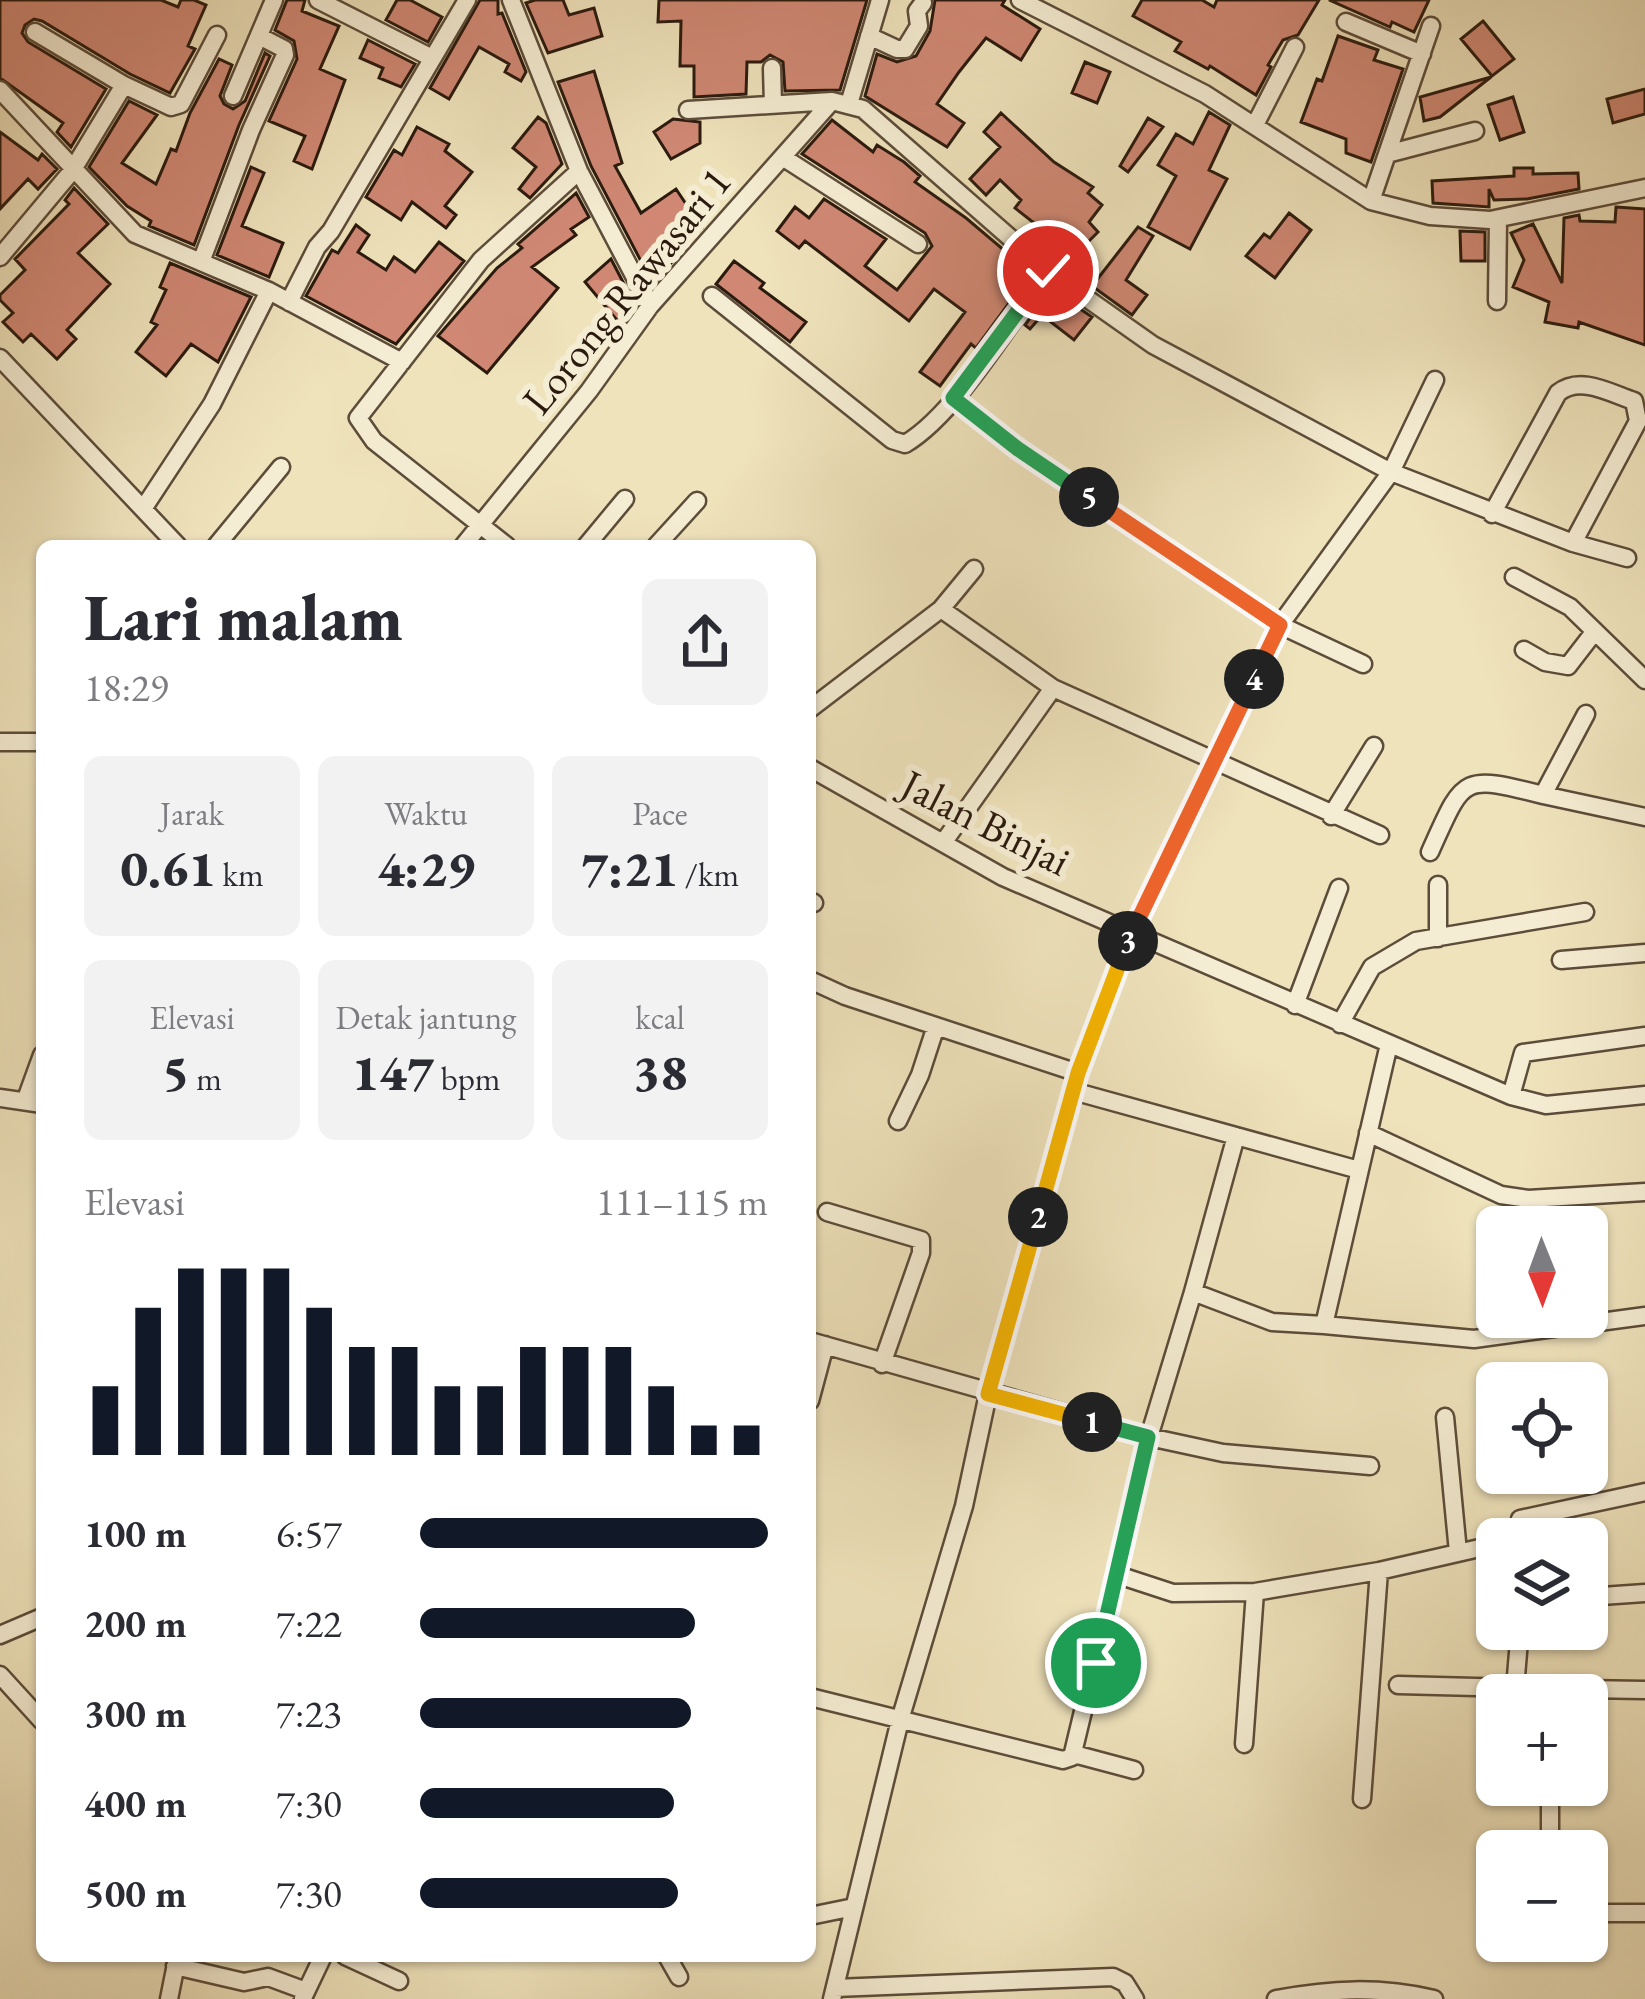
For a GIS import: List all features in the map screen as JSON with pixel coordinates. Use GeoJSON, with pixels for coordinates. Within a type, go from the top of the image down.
{"type":"FeatureCollection","features":[{"type":"Feature","properties":{"kind":"street"},"geometry":{"type":"LineString","coordinates":[[233,96],[274,0]]}},
{"type":"Feature","properties":{"kind":"street"},"geometry":{"type":"LineString","coordinates":[[318,0],[432,58]]}},
{"type":"Feature","properties":{"kind":"street"},"geometry":{"type":"LineString","coordinates":[[289,302],[317,247],[331,231],[467,0]]}},
{"type":"Feature","properties":{"kind":"street"},"geometry":{"type":"LineString","coordinates":[[512,0],[579,171],[650,306]]}},
{"type":"Feature","properties":{"kind":"street"},"geometry":{"type":"LineString","coordinates":[[840,102],[880,0]]}},
{"type":"Feature","properties":{"kind":"street"},"geometry":{"type":"LineString","coordinates":[[1020,0],[1256,123],[1371,201],[1430,216],[1498,219],[1645,188]]}},
{"type":"Feature","properties":{"kind":"street"},"geometry":{"type":"LineString","coordinates":[[869,36],[905,49],[919,26],[917,11],[923,3]]}},
{"type":"Feature","properties":{"kind":"street"},"geometry":{"type":"LineString","coordinates":[[1346,22],[1422,54]]}},
{"type":"Feature","properties":{"kind":"street"},"geometry":{"type":"LineString","coordinates":[[1371,201],[1431,26]]}},
{"type":"Feature","properties":{"kind":"street"},"geometry":{"type":"LineString","coordinates":[[34,32],[124,86],[176,106],[217,35]]}},
{"type":"Feature","properties":{"kind":"street"},"geometry":{"type":"LineString","coordinates":[[200,262],[286,55],[284,49],[259,36]]}},
{"type":"Feature","properties":{"kind":"street"},"geometry":{"type":"LineString","coordinates":[[1256,123],[1295,47]]}},
{"type":"Feature","properties":{"kind":"street"},"geometry":{"type":"LineString","coordinates":[[772,68],[773,105]]}},
{"type":"Feature","properties":{"kind":"street"},"geometry":{"type":"LineString","coordinates":[[0,257],[72,171],[124,86]]}},
{"type":"Feature","properties":{"kind":"street"},"geometry":{"type":"LineString","coordinates":[[0,91],[135,234],[269,291],[402,362]]}},
{"type":"Feature","properties":{"kind":"street"},"geometry":{"type":"LineString","coordinates":[[688,110],[840,102],[862,109],[1048,271],[1154,345],[1391,472],[1492,514],[1627,558]]}},
{"type":"Feature","properties":{"kind":"street","name":"Lorong Rawasari 1"},"geometry":{"type":"LineString","coordinates":[[468,540],[589,391],[650,306],[840,102]]}},
{"type":"Feature","properties":{"kind":"street"},"geometry":{"type":"LineString","coordinates":[[1387,154],[1475,131]]}},
{"type":"Feature","properties":{"kind":"street"},"geometry":{"type":"LineString","coordinates":[[784,158],[918,244]]}},
{"type":"Feature","properties":{"kind":"street"},"geometry":{"type":"LineString","coordinates":[[497,540],[359,425],[358,418],[481,260],[579,171]]}},
{"type":"Feature","properties":{"kind":"street"},"geometry":{"type":"LineString","coordinates":[[1497,301],[1498,219]]}},
{"type":"Feature","properties":{"kind":"street"},"geometry":{"type":"LineString","coordinates":[[712,296],[892,440],[905,444],[920,435],[953,398],[1048,271]]}},
{"type":"Feature","properties":{"kind":"street"},"geometry":{"type":"LineString","coordinates":[[143,509],[212,404],[269,291]]}},
{"type":"Feature","properties":{"kind":"street"},"geometry":{"type":"LineString","coordinates":[[0,358],[171,540]]}},
{"type":"Feature","properties":{"kind":"street"},"geometry":{"type":"LineString","coordinates":[[1135,1999],[1125,1982],[1113,1977],[833,1994],[900,1720],[964,1506],[988,1394],[1076,1082],[1132,933],[1280,625],[1391,472],[1435,380]]}},
{"type":"Feature","properties":{"kind":"street"},"geometry":{"type":"LineString","coordinates":[[1492,514],[1558,393],[1568,385],[1583,384],[1634,401],[1638,421],[1573,543]]}},
{"type":"Feature","properties":{"kind":"street"},"geometry":{"type":"LineString","coordinates":[[953,398],[1018,449],[1280,625],[1363,664]]}},
{"type":"Feature","properties":{"kind":"street"},"geometry":{"type":"LineString","coordinates":[[221,540],[281,466]]}},
{"type":"Feature","properties":{"kind":"street"},"geometry":{"type":"LineString","coordinates":[[591,540],[625,499]]}},
{"type":"Feature","properties":{"kind":"street"},"geometry":{"type":"LineString","coordinates":[[661,540],[697,501]]}},
{"type":"Feature","properties":{"kind":"street"},"geometry":{"type":"LineString","coordinates":[[816,704],[941,609],[974,569]]}},
{"type":"Feature","properties":{"kind":"street"},"geometry":{"type":"LineString","coordinates":[[1514,578],[1570,607],[1645,680]]}},
{"type":"Feature","properties":{"kind":"street"},"geometry":{"type":"LineString","coordinates":[[941,609],[1053,688],[1380,835]]}},
{"type":"Feature","properties":{"kind":"street"},"geometry":{"type":"LineString","coordinates":[[1525,650],[1545,662],[1568,665],[1595,631]]}},
{"type":"Feature","properties":{"kind":"street"},"geometry":{"type":"LineString","coordinates":[[943,843],[1053,688]]}},
{"type":"Feature","properties":{"kind":"street"},"geometry":{"type":"LineString","coordinates":[[1543,795],[1586,714]]}},
{"type":"Feature","properties":{"kind":"street"},"geometry":{"type":"LineString","coordinates":[[0,742],[36,742]]}},
{"type":"Feature","properties":{"kind":"street"},"geometry":{"type":"LineString","coordinates":[[1331,816],[1374,746]]}},
{"type":"Feature","properties":{"kind":"street","name":"Jalan Binjai"},"geometry":{"type":"LineString","coordinates":[[816,771],[1003,877],[1511,1096],[1546,1105],[1645,1095]]}},
{"type":"Feature","properties":{"kind":"street"},"geometry":{"type":"LineString","coordinates":[[1430,853],[1449,810],[1472,782],[1645,817]]}},
{"type":"Feature","properties":{"kind":"street"},"geometry":{"type":"LineString","coordinates":[[1438,885],[1438,938]]}},
{"type":"Feature","properties":{"kind":"street"},"geometry":{"type":"LineString","coordinates":[[1295,1005],[1339,889]]}},
{"type":"Feature","properties":{"kind":"street"},"geometry":{"type":"LineString","coordinates":[[1340,1024],[1372,967],[1416,941],[1585,912]]}},
{"type":"Feature","properties":{"kind":"street"},"geometry":{"type":"LineString","coordinates":[[1561,960],[1645,953]]}},
{"type":"Feature","properties":{"kind":"street"},"geometry":{"type":"LineString","coordinates":[[816,983],[1076,1082],[1236,1136],[1359,1170]]}},
{"type":"Feature","properties":{"kind":"street"},"geometry":{"type":"LineString","coordinates":[[898,1121],[936,1026]]}},
{"type":"Feature","properties":{"kind":"street"},"geometry":{"type":"LineString","coordinates":[[1511,1096],[1523,1053],[1645,1036]]}},
{"type":"Feature","properties":{"kind":"street"},"geometry":{"type":"LineString","coordinates":[[1324,1325],[1388,1044]]}},
{"type":"Feature","properties":{"kind":"street"},"geometry":{"type":"LineString","coordinates":[[0,1098],[34,1102]]}},
{"type":"Feature","properties":{"kind":"street"},"geometry":{"type":"LineString","coordinates":[[1368,1132],[1501,1196],[1528,1199],[1645,1192]]}},
{"type":"Feature","properties":{"kind":"street"},"geometry":{"type":"LineString","coordinates":[[1074,1754],[1148,1437],[1236,1136]]}},
{"type":"Feature","properties":{"kind":"street"},"geometry":{"type":"LineString","coordinates":[[827,1212],[921,1240],[921,1253],[882,1364]]}},
{"type":"Feature","properties":{"kind":"street"},"geometry":{"type":"LineString","coordinates":[[1193,1292],[1272,1322],[1474,1339],[1645,1316]]}},
{"type":"Feature","properties":{"kind":"street"},"geometry":{"type":"LineString","coordinates":[[818,1343],[1148,1437],[1223,1453],[1370,1466]]}},
{"type":"Feature","properties":{"kind":"street"},"geometry":{"type":"LineString","coordinates":[[1445,1417],[1457,1552]]}},
{"type":"Feature","properties":{"kind":"street"},"geometry":{"type":"LineString","coordinates":[[1525,1518],[1645,1492]]}},
{"type":"Feature","properties":{"kind":"street"},"geometry":{"type":"LineString","coordinates":[[1118,1575],[1173,1593],[1255,1592],[1476,1548]]}},
{"type":"Feature","properties":{"kind":"street"},"geometry":{"type":"LineString","coordinates":[[1362,1799],[1379,1571]]}},
{"type":"Feature","properties":{"kind":"street"},"geometry":{"type":"LineString","coordinates":[[1244,1744],[1255,1592]]}},
{"type":"Feature","properties":{"kind":"street"},"geometry":{"type":"LineString","coordinates":[[1608,1596],[1645,1593]]}},
{"type":"Feature","properties":{"kind":"street"},"geometry":{"type":"LineString","coordinates":[[0,1635],[36,1620]]}},
{"type":"Feature","properties":{"kind":"street"},"geometry":{"type":"LineString","coordinates":[[1398,1685],[1516,1688],[1519,1650]]}},
{"type":"Feature","properties":{"kind":"street"},"geometry":{"type":"LineString","coordinates":[[0,1676],[36,1715]]}},
{"type":"Feature","properties":{"kind":"street"},"geometry":{"type":"LineString","coordinates":[[1608,1689],[1645,1690]]}},
{"type":"Feature","properties":{"kind":"street"},"geometry":{"type":"LineString","coordinates":[[816,1699],[1063,1760],[1074,1754],[1134,1770]]}},
{"type":"Feature","properties":{"kind":"street"},"geometry":{"type":"LineString","coordinates":[[816,1915],[854,1907]]}},
{"type":"Feature","properties":{"kind":"street"},"geometry":{"type":"LineString","coordinates":[[1608,1913],[1645,1913]]}},
{"type":"Feature","properties":{"kind":"street"},"geometry":{"type":"LineString","coordinates":[[169,1999],[176,1962]]}},
{"type":"Feature","properties":{"kind":"street"},"geometry":{"type":"LineString","coordinates":[[179,1962],[244,1982],[264,1976],[304,1995],[320,1962]]}},
{"type":"Feature","properties":{"kind":"street"},"geometry":{"type":"LineString","coordinates":[[358,1962],[399,1981]]}},
{"type":"Feature","properties":{"kind":"street"},"geometry":{"type":"LineString","coordinates":[[670,1962],[679,1977]]}},
{"type":"Feature","properties":{"kind":"street"},"geometry":{"type":"LineString","coordinates":[[1276,1999],[1330,1989],[1390,1988],[1433,1999]]}},
{"type":"Feature","properties":{"kind":"building"},"geometry":{"type":"Polygon","coordinates":[[[0,0],[161,0],[178,7],[181,0],[194,0],[206,5],[188,46],[195,49],[170,93],[42,21],[34,19],[25,25],[22,33],[28,42],[106,89],[71,147],[57,132],[63,123],[0,78],[0,0]]]}},
{"type":"Feature","properties":{"kind":"building"},"geometry":{"type":"Polygon","coordinates":[[[287,0],[305,0],[302,11],[339,26],[320,69],[345,80],[312,169],[294,161],[305,136],[269,121],[297,59],[294,41],[275,30],[287,0]]]}},
{"type":"Feature","properties":{"kind":"building"},"geometry":{"type":"Polygon","coordinates":[[[397,0],[410,0],[442,17],[428,42],[386,20],[397,0]]]}},
{"type":"Feature","properties":{"kind":"building"},"geometry":{"type":"Polygon","coordinates":[[[480,0],[498,0],[498,14],[502,13],[526,72],[521,81],[505,72],[509,64],[479,47],[449,99],[430,88],[480,0]]]}},
{"type":"Feature","properties":{"kind":"building"},"geometry":{"type":"Polygon","coordinates":[[[563,0],[569,15],[594,8],[602,36],[548,53],[526,3],[563,0]]]}},
{"type":"Feature","properties":{"kind":"building"},"geometry":{"type":"Polygon","coordinates":[[[659,0],[867,0],[840,90],[785,91],[783,62],[770,55],[761,62],[747,62],[746,94],[694,97],[694,66],[680,66],[681,21],[658,22],[659,0]]]}},
{"type":"Feature","properties":{"kind":"building"},"geometry":{"type":"Polygon","coordinates":[[[935,0],[1005,0],[1002,5],[1040,29],[1021,60],[986,38],[959,72],[937,104],[964,123],[947,147],[865,96],[877,54],[897,62],[916,56],[930,31],[935,0]]]}},
{"type":"Feature","properties":{"kind":"building"},"geometry":{"type":"Polygon","coordinates":[[[1142,0],[1202,0],[1214,7],[1217,0],[1319,0],[1298,35],[1283,40],[1256,95],[1175,51],[1181,42],[1133,16],[1142,0]]]}},
{"type":"Feature","properties":{"kind":"building"},"geometry":{"type":"Polygon","coordinates":[[[1329,0],[1429,0],[1414,32],[1392,22],[1390,27],[1329,0]]]}},
{"type":"Feature","properties":{"kind":"building"},"geometry":{"type":"Polygon","coordinates":[[[1483,21],[1514,59],[1492,76],[1461,39],[1483,21]]]}},
{"type":"Feature","properties":{"kind":"building"},"geometry":{"type":"Polygon","coordinates":[[[1338,36],[1378,50],[1374,60],[1403,69],[1371,162],[1346,153],[1346,139],[1301,122],[1338,36]]]}},
{"type":"Feature","properties":{"kind":"building"},"geometry":{"type":"Polygon","coordinates":[[[368,40],[415,64],[401,87],[379,78],[383,68],[360,58],[368,40]]]}},
{"type":"Feature","properties":{"kind":"building"},"geometry":{"type":"Polygon","coordinates":[[[265,53],[270,56],[194,245],[149,226],[151,221],[127,206],[89,167],[129,101],[157,115],[122,163],[156,184],[219,59],[232,65],[220,96],[233,109],[245,101],[265,53]]]}},
{"type":"Feature","properties":{"kind":"building"},"geometry":{"type":"Polygon","coordinates":[[[1085,62],[1110,72],[1097,103],[1072,93],[1085,62]]]}},
{"type":"Feature","properties":{"kind":"building"},"geometry":{"type":"Polygon","coordinates":[[[594,71],[622,163],[615,166],[641,213],[676,189],[702,228],[668,256],[672,262],[653,284],[591,166],[558,82],[594,71]]]}},
{"type":"Feature","properties":{"kind":"building"},"geometry":{"type":"Polygon","coordinates":[[[1491,77],[1440,117],[1424,121],[1420,97],[1491,77]]]}},
{"type":"Feature","properties":{"kind":"building"},"geometry":{"type":"Polygon","coordinates":[[[1645,89],[1645,114],[1613,123],[1607,99],[1645,89]]]}},
{"type":"Feature","properties":{"kind":"building"},"geometry":{"type":"Polygon","coordinates":[[[1513,97],[1524,132],[1500,140],[1488,105],[1513,97]]]}},
{"type":"Feature","properties":{"kind":"building"},"geometry":{"type":"Polygon","coordinates":[[[1209,112],[1230,125],[1209,170],[1227,179],[1190,249],[1148,227],[1176,176],[1158,165],[1176,134],[1193,144],[1209,112]]]}},
{"type":"Feature","properties":{"kind":"building"},"geometry":{"type":"Polygon","coordinates":[[[1001,113],[1054,162],[1093,187],[1088,193],[1102,205],[1089,222],[1098,232],[1084,246],[1077,239],[1056,261],[1033,241],[1043,230],[1015,208],[1021,200],[1000,180],[986,195],[970,179],[1000,147],[984,132],[1001,113]]]}},
{"type":"Feature","properties":{"kind":"building"},"geometry":{"type":"Polygon","coordinates":[[[538,117],[546,123],[562,164],[530,198],[519,189],[536,167],[513,148],[538,117]]]}},
{"type":"Feature","properties":{"kind":"building"},"geometry":{"type":"Polygon","coordinates":[[[1148,118],[1163,127],[1128,172],[1120,166],[1148,118]]]}},
{"type":"Feature","properties":{"kind":"building"},"geometry":{"type":"Polygon","coordinates":[[[673,119],[700,122],[700,143],[671,159],[654,132],[673,119]]]}},
{"type":"Feature","properties":{"kind":"building"},"geometry":{"type":"Polygon","coordinates":[[[832,120],[873,152],[877,145],[904,162],[920,176],[915,182],[1031,273],[976,348],[971,344],[940,386],[920,372],[965,312],[934,289],[909,321],[805,241],[799,248],[777,231],[795,207],[809,218],[824,199],[886,239],[865,266],[897,290],[932,246],[925,233],[802,154],[832,120]]]}},
{"type":"Feature","properties":{"kind":"building"},"geometry":{"type":"Polygon","coordinates":[[[417,127],[449,144],[445,151],[472,172],[445,206],[456,215],[446,228],[412,202],[401,220],[366,197],[394,150],[402,155],[417,127]]]}},
{"type":"Feature","properties":{"kind":"building"},"geometry":{"type":"Polygon","coordinates":[[[0,132],[38,160],[42,154],[57,169],[38,189],[28,179],[0,209],[0,132]]]}},
{"type":"Feature","properties":{"kind":"building"},"geometry":{"type":"Polygon","coordinates":[[[251,167],[264,173],[242,226],[283,243],[269,277],[217,255],[251,167]]]}},
{"type":"Feature","properties":{"kind":"building"},"geometry":{"type":"Polygon","coordinates":[[[1514,168],[1533,168],[1533,174],[1578,173],[1579,189],[1494,200],[1489,189],[1489,207],[1433,203],[1432,181],[1514,176],[1514,168]]]}},
{"type":"Feature","properties":{"kind":"building"},"geometry":{"type":"Polygon","coordinates":[[[74,188],[108,224],[78,253],[110,284],[67,330],[76,339],[57,359],[31,334],[23,342],[3,322],[13,313],[0,295],[25,270],[15,259],[69,204],[65,200],[74,188]]]}},
{"type":"Feature","properties":{"kind":"building"},"geometry":{"type":"Polygon","coordinates":[[[576,193],[589,217],[571,229],[576,235],[532,267],[558,288],[487,373],[438,336],[497,268],[522,248],[518,244],[576,193]]]}},
{"type":"Feature","properties":{"kind":"building"},"geometry":{"type":"Polygon","coordinates":[[[1616,207],[1645,209],[1645,345],[1579,322],[1578,328],[1545,322],[1549,302],[1513,287],[1524,260],[1511,233],[1533,224],[1562,283],[1564,218],[1579,215],[1580,221],[1615,222],[1616,207]]]}},
{"type":"Feature","properties":{"kind":"building"},"geometry":{"type":"Polygon","coordinates":[[[1289,213],[1311,230],[1275,278],[1246,256],[1264,234],[1270,238],[1289,213]]]}},
{"type":"Feature","properties":{"kind":"building"},"geometry":{"type":"Polygon","coordinates":[[[356,225],[369,235],[358,252],[386,270],[394,257],[415,272],[439,242],[464,261],[396,344],[306,296],[332,250],[338,253],[356,225]]]}},
{"type":"Feature","properties":{"kind":"building"},"geometry":{"type":"Polygon","coordinates":[[[1138,227],[1153,236],[1126,280],[1147,295],[1132,315],[1092,286],[1138,227]]]}},
{"type":"Feature","properties":{"kind":"building"},"geometry":{"type":"Polygon","coordinates":[[[1460,231],[1485,232],[1485,261],[1461,261],[1460,231]]]}},
{"type":"Feature","properties":{"kind":"building"},"geometry":{"type":"Polygon","coordinates":[[[611,259],[635,305],[621,325],[585,282],[611,259]]]}},
{"type":"Feature","properties":{"kind":"building"},"geometry":{"type":"Polygon","coordinates":[[[734,261],[764,283],[760,288],[806,322],[790,342],[716,284],[734,261]]]}},
{"type":"Feature","properties":{"kind":"building"},"geometry":{"type":"Polygon","coordinates":[[[170,263],[251,297],[218,362],[191,344],[166,376],[136,352],[157,325],[151,322],[166,290],[160,287],[170,263]]]}},
{"type":"Feature","properties":{"kind":"building"},"geometry":{"type":"Polygon","coordinates":[[[1051,289],[1092,317],[1074,340],[1042,315],[1030,329],[1025,325],[1051,289]]]}},
{"type":"Feature","properties":{"kind":"route"},"geometry":{"type":"LineString","coordinates":[[1048,271],[953,398],[1018,449],[1280,625],[1128,942],[1078,1073],[988,1394],[1148,1437],[1096,1663]]}}]}
